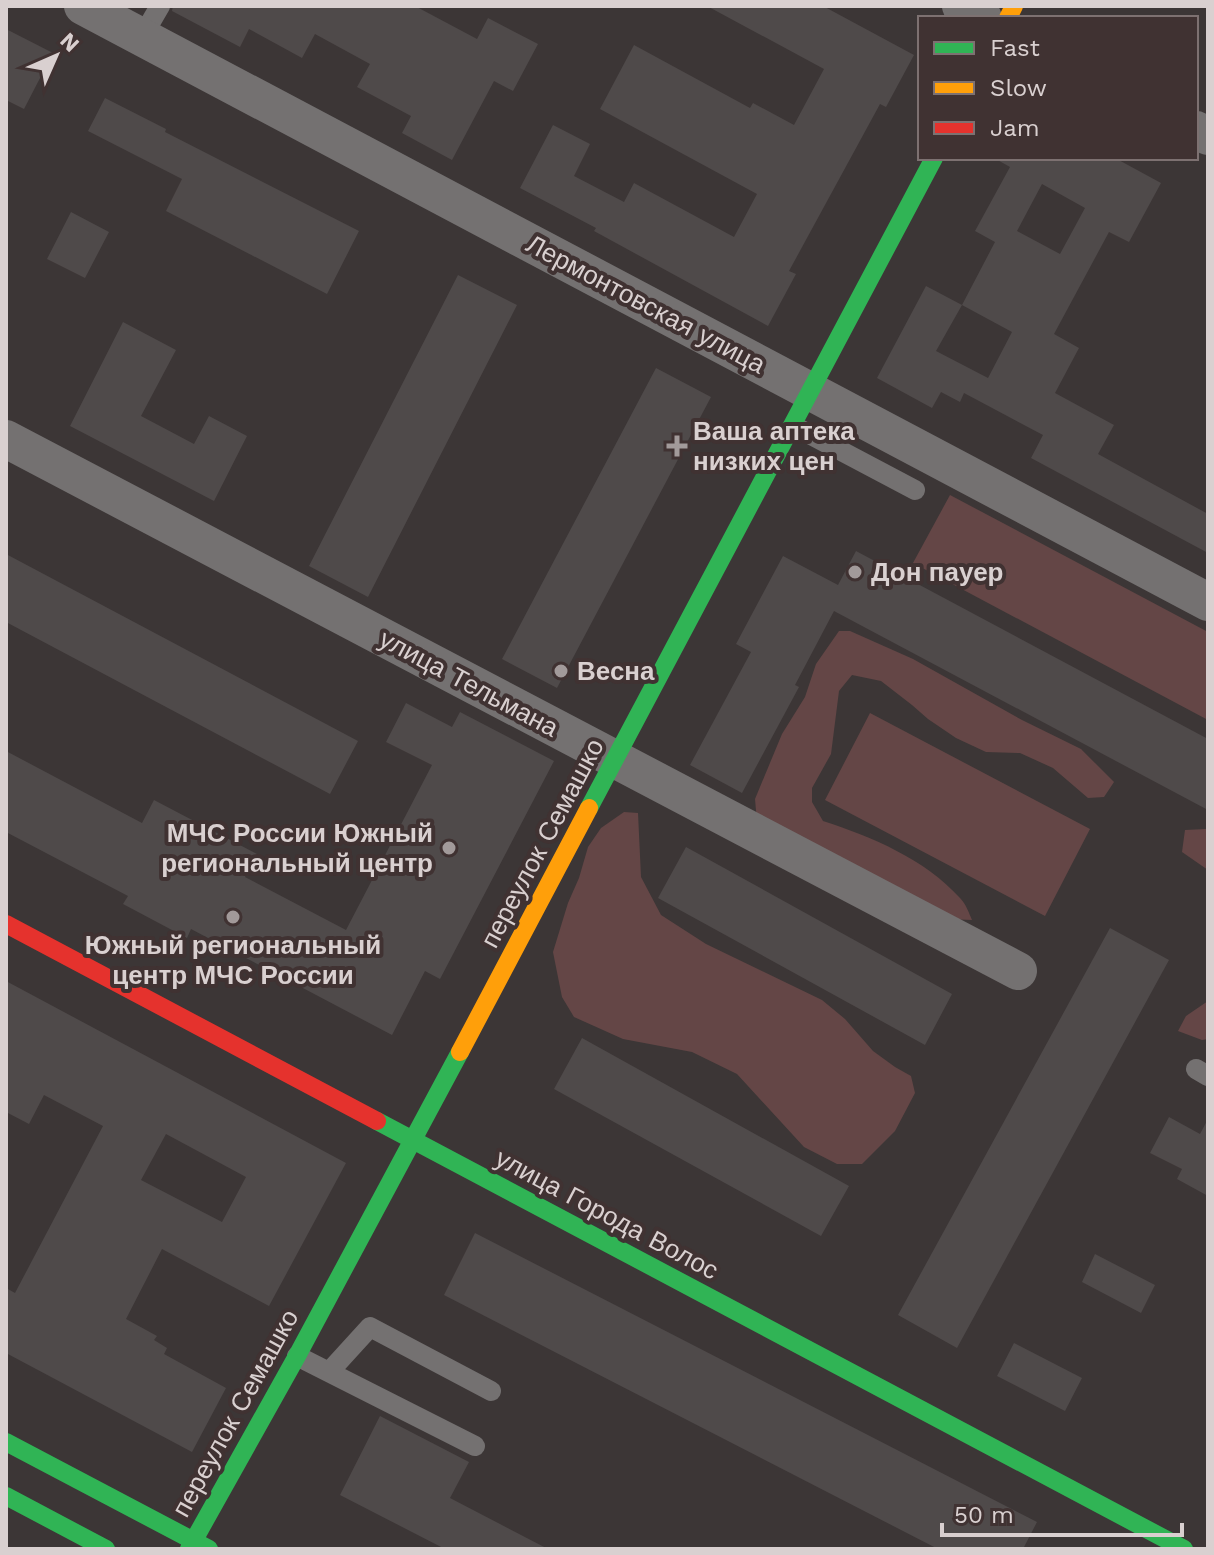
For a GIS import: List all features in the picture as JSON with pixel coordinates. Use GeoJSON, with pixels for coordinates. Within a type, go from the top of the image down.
{"type":"FeatureCollection","features":[{"type":"Feature","properties":{"kind":"street","name":"Лермонтовская улица"},"geometry":{"type":"LineString","coordinates":[[83,6],[151,22],[812,392],[1208,602]]}},
{"type":"Feature","properties":{"kind":"street"},"geometry":{"type":"LineString","coordinates":[[961,6],[979,16]]}},
{"type":"Feature","properties":{"kind":"street","name":"переулок Семашко"},"geometry":{"type":"LineString","coordinates":[[197,1546],[933,160]]}},
{"type":"Feature","properties":{"kind":"street","name":"улица Тельмана"},"geometry":{"type":"LineString","coordinates":[[6,439],[1018,971]]}},
{"type":"Feature","properties":{"kind":"street","name":"улица Города Волос"},"geometry":{"type":"LineString","coordinates":[[6,924],[1184,1549]]}},
{"type":"Feature","properties":{"kind":"street"},"geometry":{"type":"LineString","coordinates":[[6,1442],[197,1546]]}},
{"type":"Feature","properties":{"kind":"street"},"geometry":{"type":"LineString","coordinates":[[6,1496],[106,1549]]}},
{"type":"Feature","properties":{"kind":"lane"},"geometry":{"type":"LineString","coordinates":[[794,426],[915,490]]}},
{"type":"Feature","properties":{"kind":"lane"},"geometry":{"type":"LineString","coordinates":[[329,1372],[370,1327],[491,1391]]}},
{"type":"Feature","properties":{"kind":"lane"},"geometry":{"type":"LineString","coordinates":[[297,1356],[475,1446]]}},
{"type":"Feature","properties":{"kind":"shaded area"},"geometry":{"type":"Polygon","coordinates":[[[950,495],[1208,632],[1208,720],[913,563],[950,495]]]}},
{"type":"Feature","properties":{"kind":"shaded area"},"geometry":{"type":"Polygon","coordinates":[[[839,631],[850,631],[913,659],[1081,749],[1114,782],[1104,797],[1088,798],[1053,768],[1020,753],[986,752],[956,738],[881,681],[852,675],[839,691],[831,754],[812,788],[812,802],[823,821],[879,842],[931,872],[962,900],[972,920],[949,919],[757,822],[755,799],[782,734],[805,697],[816,664],[839,631]]]}},
{"type":"Feature","properties":{"kind":"shaded area"},"geometry":{"type":"Polygon","coordinates":[[[870,713],[1090,829],[1045,916],[825,800],[870,713]]]}},
{"type":"Feature","properties":{"kind":"shaded area"},"geometry":{"type":"Polygon","coordinates":[[[624,812],[638,813],[641,877],[661,915],[706,944],[822,1000],[845,1019],[873,1051],[911,1076],[915,1093],[895,1131],[862,1164],[837,1164],[804,1147],[737,1074],[692,1052],[623,1039],[574,1017],[562,997],[553,952],[588,847],[601,828],[624,812]]]}},
{"type":"Feature","properties":{"kind":"shaded area"},"geometry":{"type":"Polygon","coordinates":[[[1206,829],[1208,870],[1182,852],[1185,830],[1206,829]]]}},
{"type":"Feature","properties":{"kind":"shaded area"},"geometry":{"type":"Polygon","coordinates":[[[1208,1001],[1208,1039],[1202,1040],[1178,1031],[1186,1016],[1208,1001]]]}},
{"type":"Feature","properties":{"kind":"building"},"geometry":{"type":"Polygon","coordinates":[[[173,6],[415,6],[477,39],[488,18],[538,44],[513,91],[494,81],[452,160],[402,133],[411,116],[357,87],[370,64],[315,34],[302,58],[249,29],[240,47],[172,11],[173,6]]]}},
{"type":"Feature","properties":{"kind":"building"},"geometry":{"type":"Polygon","coordinates":[[[707,6],[823,6],[914,55],[886,107],[880,104],[789,271],[796,274],[768,326],[520,188],[553,125],[590,144],[574,176],[624,202],[634,183],[734,237],[757,194],[600,109],[634,45],[750,108],[753,103],[794,125],[824,69],[707,6]]]}},
{"type":"Feature","properties":{"kind":"building"},"geometry":{"type":"Polygon","coordinates":[[[6,29],[53,53],[24,109],[6,100],[6,29]]]}},
{"type":"Feature","properties":{"kind":"building"},"geometry":{"type":"Polygon","coordinates":[[[105,98],[359,231],[327,294],[166,211],[182,179],[88,131],[105,98]]]}},
{"type":"Feature","properties":{"kind":"building"},"geometry":{"type":"Polygon","coordinates":[[[998,160],[1119,160],[1161,183],[1129,242],[1109,232],[1054,334],[1079,348],[1055,393],[1114,425],[1098,454],[1208,514],[1208,553],[1031,458],[1043,435],[964,393],[960,402],[941,392],[932,408],[877,378],[926,286],[962,305],[995,242],[975,231],[1010,167],[998,160]],[[1042,184],[1017,231],[1060,254],[1085,208],[1042,184]],[[962,305],[936,351],[988,378],[1012,332],[962,305]]]}},
{"type":"Feature","properties":{"kind":"building"},"geometry":{"type":"Polygon","coordinates":[[[71,212],[109,232],[85,278],[47,259],[71,212]]]}},
{"type":"Feature","properties":{"kind":"building"},"geometry":{"type":"Polygon","coordinates":[[[458,275],[517,305],[368,597],[309,566],[458,275]]]}},
{"type":"Feature","properties":{"kind":"building"},"geometry":{"type":"Polygon","coordinates":[[[123,322],[176,350],[141,416],[194,444],[209,416],[247,436],[214,501],[70,426],[123,322]]]}},
{"type":"Feature","properties":{"kind":"building"},"geometry":{"type":"Polygon","coordinates":[[[656,368],[711,397],[557,688],[502,659],[656,368]]]}},
{"type":"Feature","properties":{"kind":"building"},"geometry":{"type":"Polygon","coordinates":[[[856,551],[1208,739],[1208,810],[834,611],[795,685],[799,687],[742,793],[690,765],[751,652],[736,644],[783,556],[838,585],[856,551]]]}},
{"type":"Feature","properties":{"kind":"building"},"geometry":{"type":"Polygon","coordinates":[[[6,554],[358,741],[330,794],[6,622],[6,554]]]}},
{"type":"Feature","properties":{"kind":"building"},"geometry":{"type":"Polygon","coordinates":[[[406,703],[452,727],[460,712],[554,761],[440,979],[425,971],[392,1035],[191,929],[187,938],[123,904],[128,896],[6,832],[6,751],[142,823],[154,800],[257,854],[245,877],[346,930],[432,765],[386,742],[406,703]]]}},
{"type":"Feature","properties":{"kind":"building"},"geometry":{"type":"Polygon","coordinates":[[[686,847],[952,994],[925,1045],[658,898],[686,847]]]}},
{"type":"Feature","properties":{"kind":"building"},"geometry":{"type":"Polygon","coordinates":[[[1110,928],[1169,960],[957,1348],[898,1315],[1110,928]]]}},
{"type":"Feature","properties":{"kind":"building"},"geometry":{"type":"Polygon","coordinates":[[[6,981],[346,1163],[269,1306],[162,1249],[126,1319],[157,1336],[154,1340],[167,1348],[164,1354],[226,1388],[192,1452],[6,1353],[6,1288],[15,1293],[103,1126],[44,1095],[29,1124],[6,1112],[6,981]],[[166,1134],[141,1180],[222,1222],[246,1177],[166,1134]]]}},
{"type":"Feature","properties":{"kind":"building"},"geometry":{"type":"Polygon","coordinates":[[[582,1038],[849,1186],[821,1236],[554,1089],[582,1038]]]}},
{"type":"Feature","properties":{"kind":"building"},"geometry":{"type":"Polygon","coordinates":[[[1169,1117],[1200,1134],[1208,1119],[1208,1196],[1177,1179],[1182,1169],[1150,1153],[1169,1117]]]}},
{"type":"Feature","properties":{"kind":"building"},"geometry":{"type":"Polygon","coordinates":[[[475,1233],[1037,1522],[1023,1549],[938,1549],[444,1295],[475,1233]]]}},
{"type":"Feature","properties":{"kind":"building"},"geometry":{"type":"Polygon","coordinates":[[[1095,1254],[1155,1285],[1141,1313],[1082,1282],[1095,1254]]]}},
{"type":"Feature","properties":{"kind":"building"},"geometry":{"type":"Polygon","coordinates":[[[1014,1343],[1082,1378],[1065,1411],[997,1376],[1014,1343]]]}},
{"type":"Feature","properties":{"kind":"building"},"geometry":{"type":"Polygon","coordinates":[[[380,1416],[469,1462],[450,1498],[548,1549],[445,1549],[340,1495],[380,1416]]]}},
{"type":"Feature","properties":{"kind":"traffic: fast"},"geometry":{"type":"LineString","coordinates":[[589,808],[933,160]]}},
{"type":"Feature","properties":{"kind":"traffic: fast"},"geometry":{"type":"LineString","coordinates":[[189,1549],[297,1356],[460,1052]]}},
{"type":"Feature","properties":{"kind":"traffic: fast"},"geometry":{"type":"LineString","coordinates":[[377,1121],[1184,1549]]}},
{"type":"Feature","properties":{"kind":"traffic: fast"},"geometry":{"type":"LineString","coordinates":[[6,1442],[209,1549]]}},
{"type":"Feature","properties":{"kind":"traffic: fast"},"geometry":{"type":"LineString","coordinates":[[6,1496],[106,1549]]}},
{"type":"Feature","properties":{"kind":"traffic: slow"},"geometry":{"type":"LineString","coordinates":[[1009,16],[1014,6]]}},
{"type":"Feature","properties":{"kind":"traffic: slow"},"geometry":{"type":"LineString","coordinates":[[460,1052],[589,808]]}},
{"type":"Feature","properties":{"kind":"traffic: jam"},"geometry":{"type":"LineString","coordinates":[[6,924],[377,1121]]}},
{"type":"Feature","properties":{"kind":"place","name":"Ваша аптека низких цен"},"geometry":{"type":"Point","coordinates":[677,446]}},
{"type":"Feature","properties":{"kind":"place","name":"Дон пауер"},"geometry":{"type":"Point","coordinates":[855,572]}},
{"type":"Feature","properties":{"kind":"place","name":"Весна"},"geometry":{"type":"Point","coordinates":[561,671]}},
{"type":"Feature","properties":{"kind":"place","name":"МЧС России Южный региональный центр"},"geometry":{"type":"Point","coordinates":[449,848]}},
{"type":"Feature","properties":{"kind":"place","name":"Южный региональный центр МЧС России"},"geometry":{"type":"Point","coordinates":[233,917]}}]}
